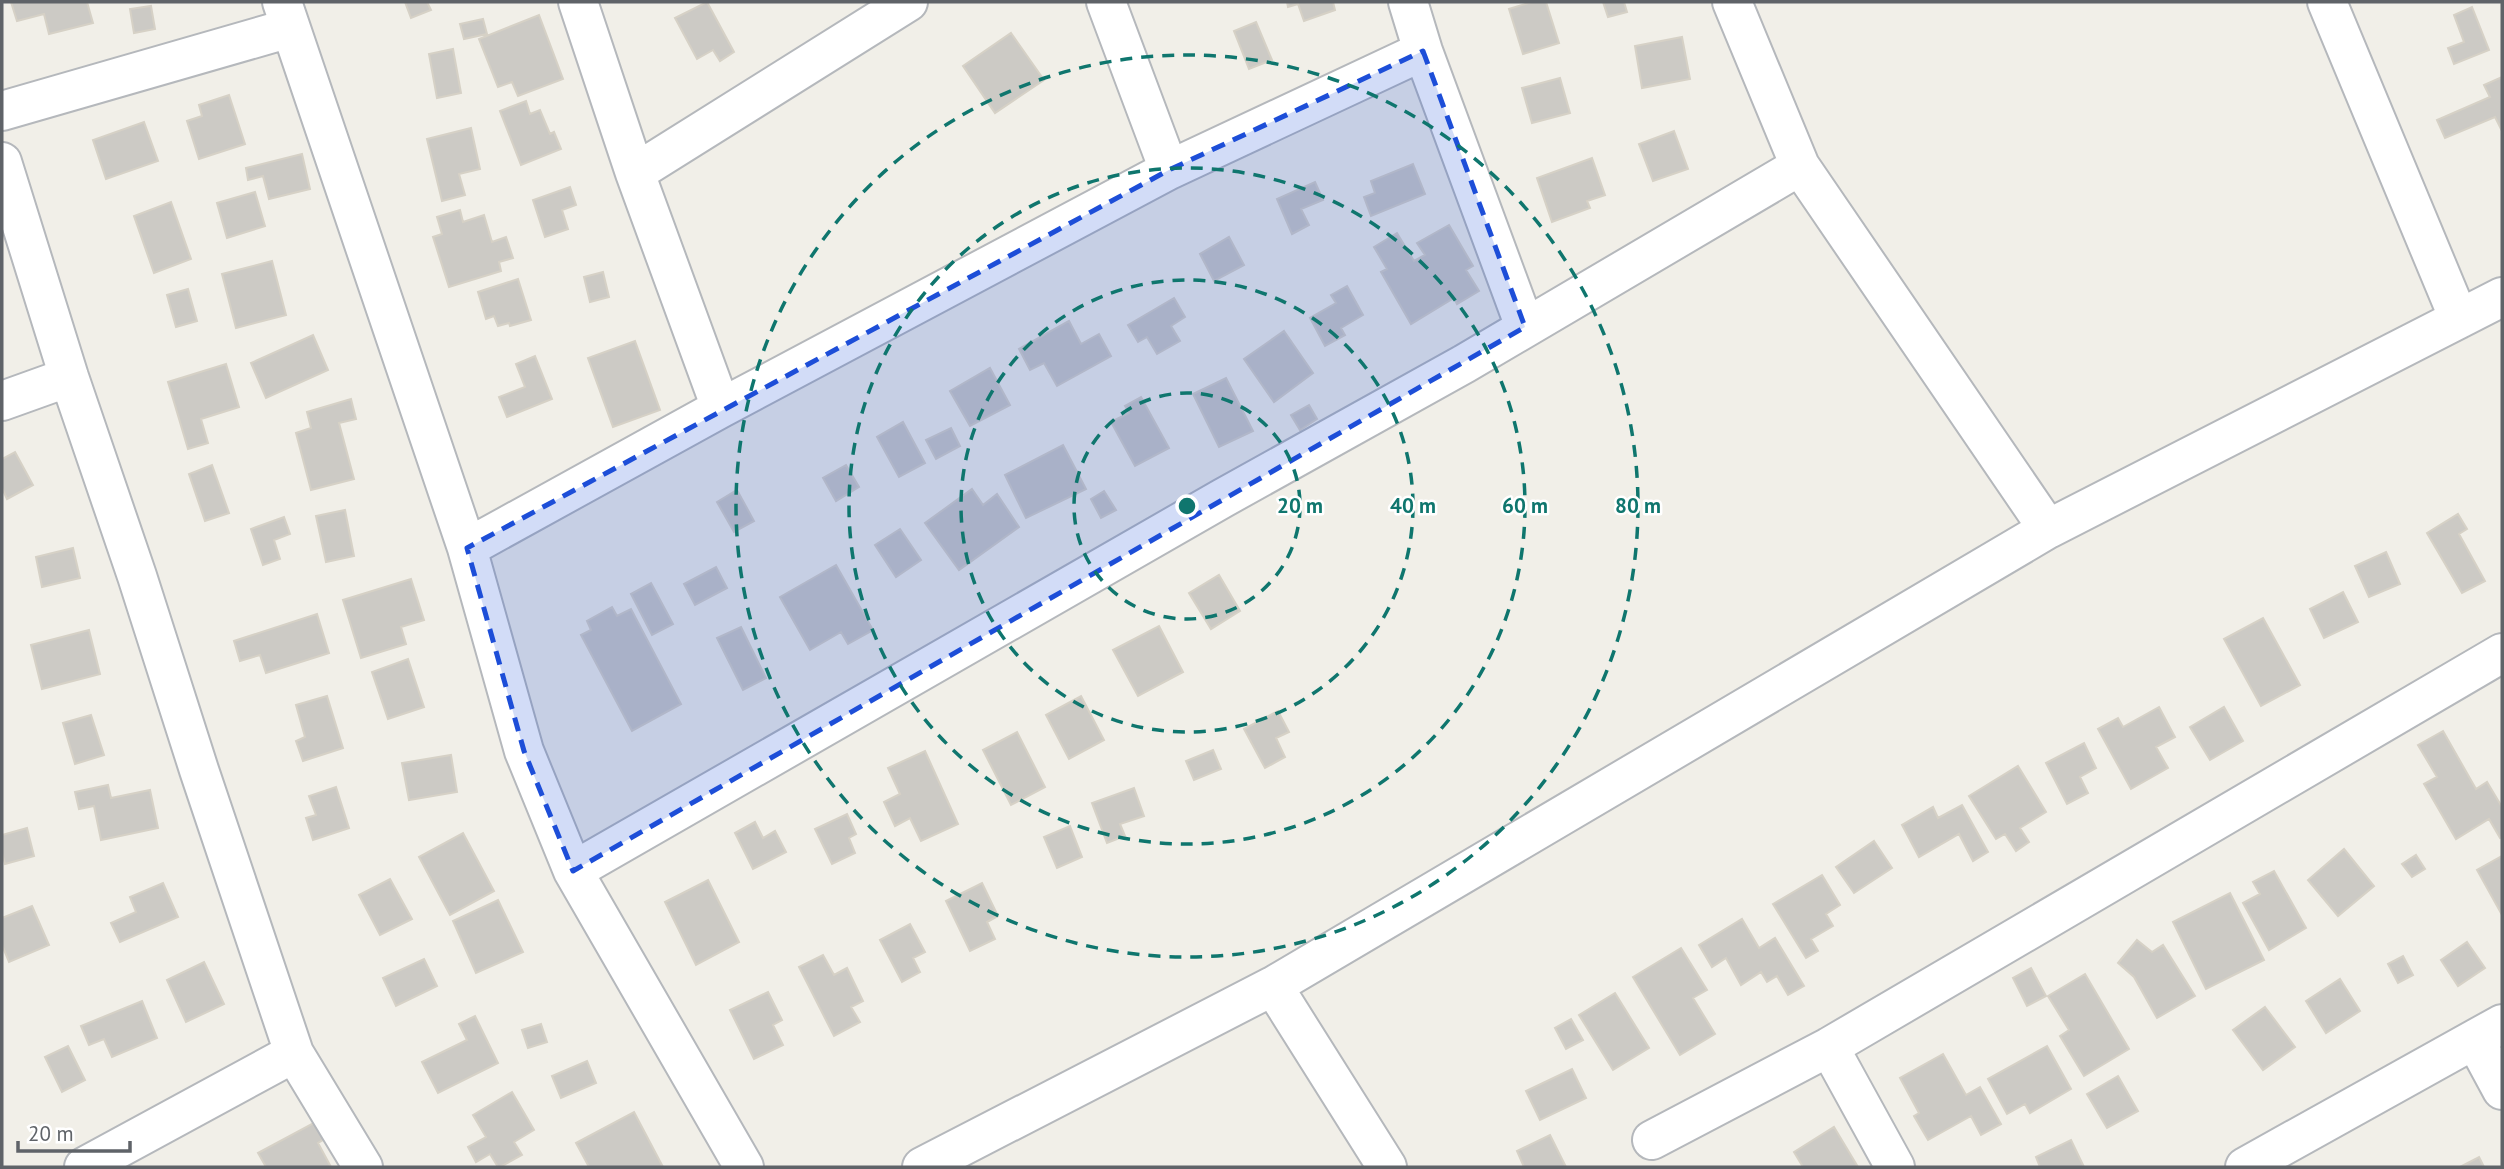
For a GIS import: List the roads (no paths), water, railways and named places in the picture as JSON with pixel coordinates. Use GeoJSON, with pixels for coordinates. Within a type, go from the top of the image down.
{"type":"FeatureCollection","features":[{"type":"Feature","properties":{"kind":"street"},"geometry":{"type":"LineString","coordinates":[[578,2],[635,173],[721,408]]}},
{"type":"Feature","properties":{"kind":"street"},"geometry":{"type":"LineString","coordinates":[[635,173],[908,2]]}},
{"type":"Feature","properties":{"kind":"street"},"geometry":{"type":"LineString","coordinates":[[1106,2],[1169,170]]}},
{"type":"Feature","properties":{"kind":"street"},"geometry":{"type":"LineString","coordinates":[[1408,2],[1423,51],[1525,327]]}},
{"type":"Feature","properties":{"kind":"street"},"geometry":{"type":"LineString","coordinates":[[1732,2],[1800,166],[2049,529]]}},
{"type":"Feature","properties":{"kind":"street"},"geometry":{"type":"LineString","coordinates":[[2327,2],[2459,319]]}},
{"type":"Feature","properties":{"kind":"street"},"geometry":{"type":"LineString","coordinates":[[2,111],[286,15],[467,548],[524,751],[573,871],[744,1167]]}},
{"type":"Feature","properties":{"kind":"street"},"geometry":{"type":"LineString","coordinates":[[467,548],[721,408],[1169,170],[1423,51]]}},
{"type":"Feature","properties":{"kind":"street"},"geometry":{"type":"LineString","coordinates":[[2,162],[69,377],[294,1054],[363,1167]]}},
{"type":"Feature","properties":{"kind":"street"},"geometry":{"type":"LineString","coordinates":[[573,871],[1223,498],[1464,365],[1800,166]]}},
{"type":"Feature","properties":{"kind":"street"},"geometry":{"type":"LineString","coordinates":[[922,1167],[1273,986],[2049,529],[2502,298]]}},
{"type":"Feature","properties":{"kind":"street"},"geometry":{"type":"LineString","coordinates":[[2,401],[69,377]]}},
{"type":"Feature","properties":{"kind":"street"},"geometry":{"type":"LineString","coordinates":[[1652,1140],[1829,1047],[2502,653]]}},
{"type":"Feature","properties":{"kind":"street"},"geometry":{"type":"LineString","coordinates":[[1273,986],[1387,1167]]}},
{"type":"Feature","properties":{"kind":"street"},"geometry":{"type":"LineString","coordinates":[[2245,1167],[2489,1032],[2502,1090]]}},
{"type":"Feature","properties":{"kind":"street"},"geometry":{"type":"LineString","coordinates":[[1829,1047],[1895,1167]]}},
{"type":"Feature","properties":{"kind":"street"},"geometry":{"type":"LineString","coordinates":[[84,1167],[294,1054]]}}]}
